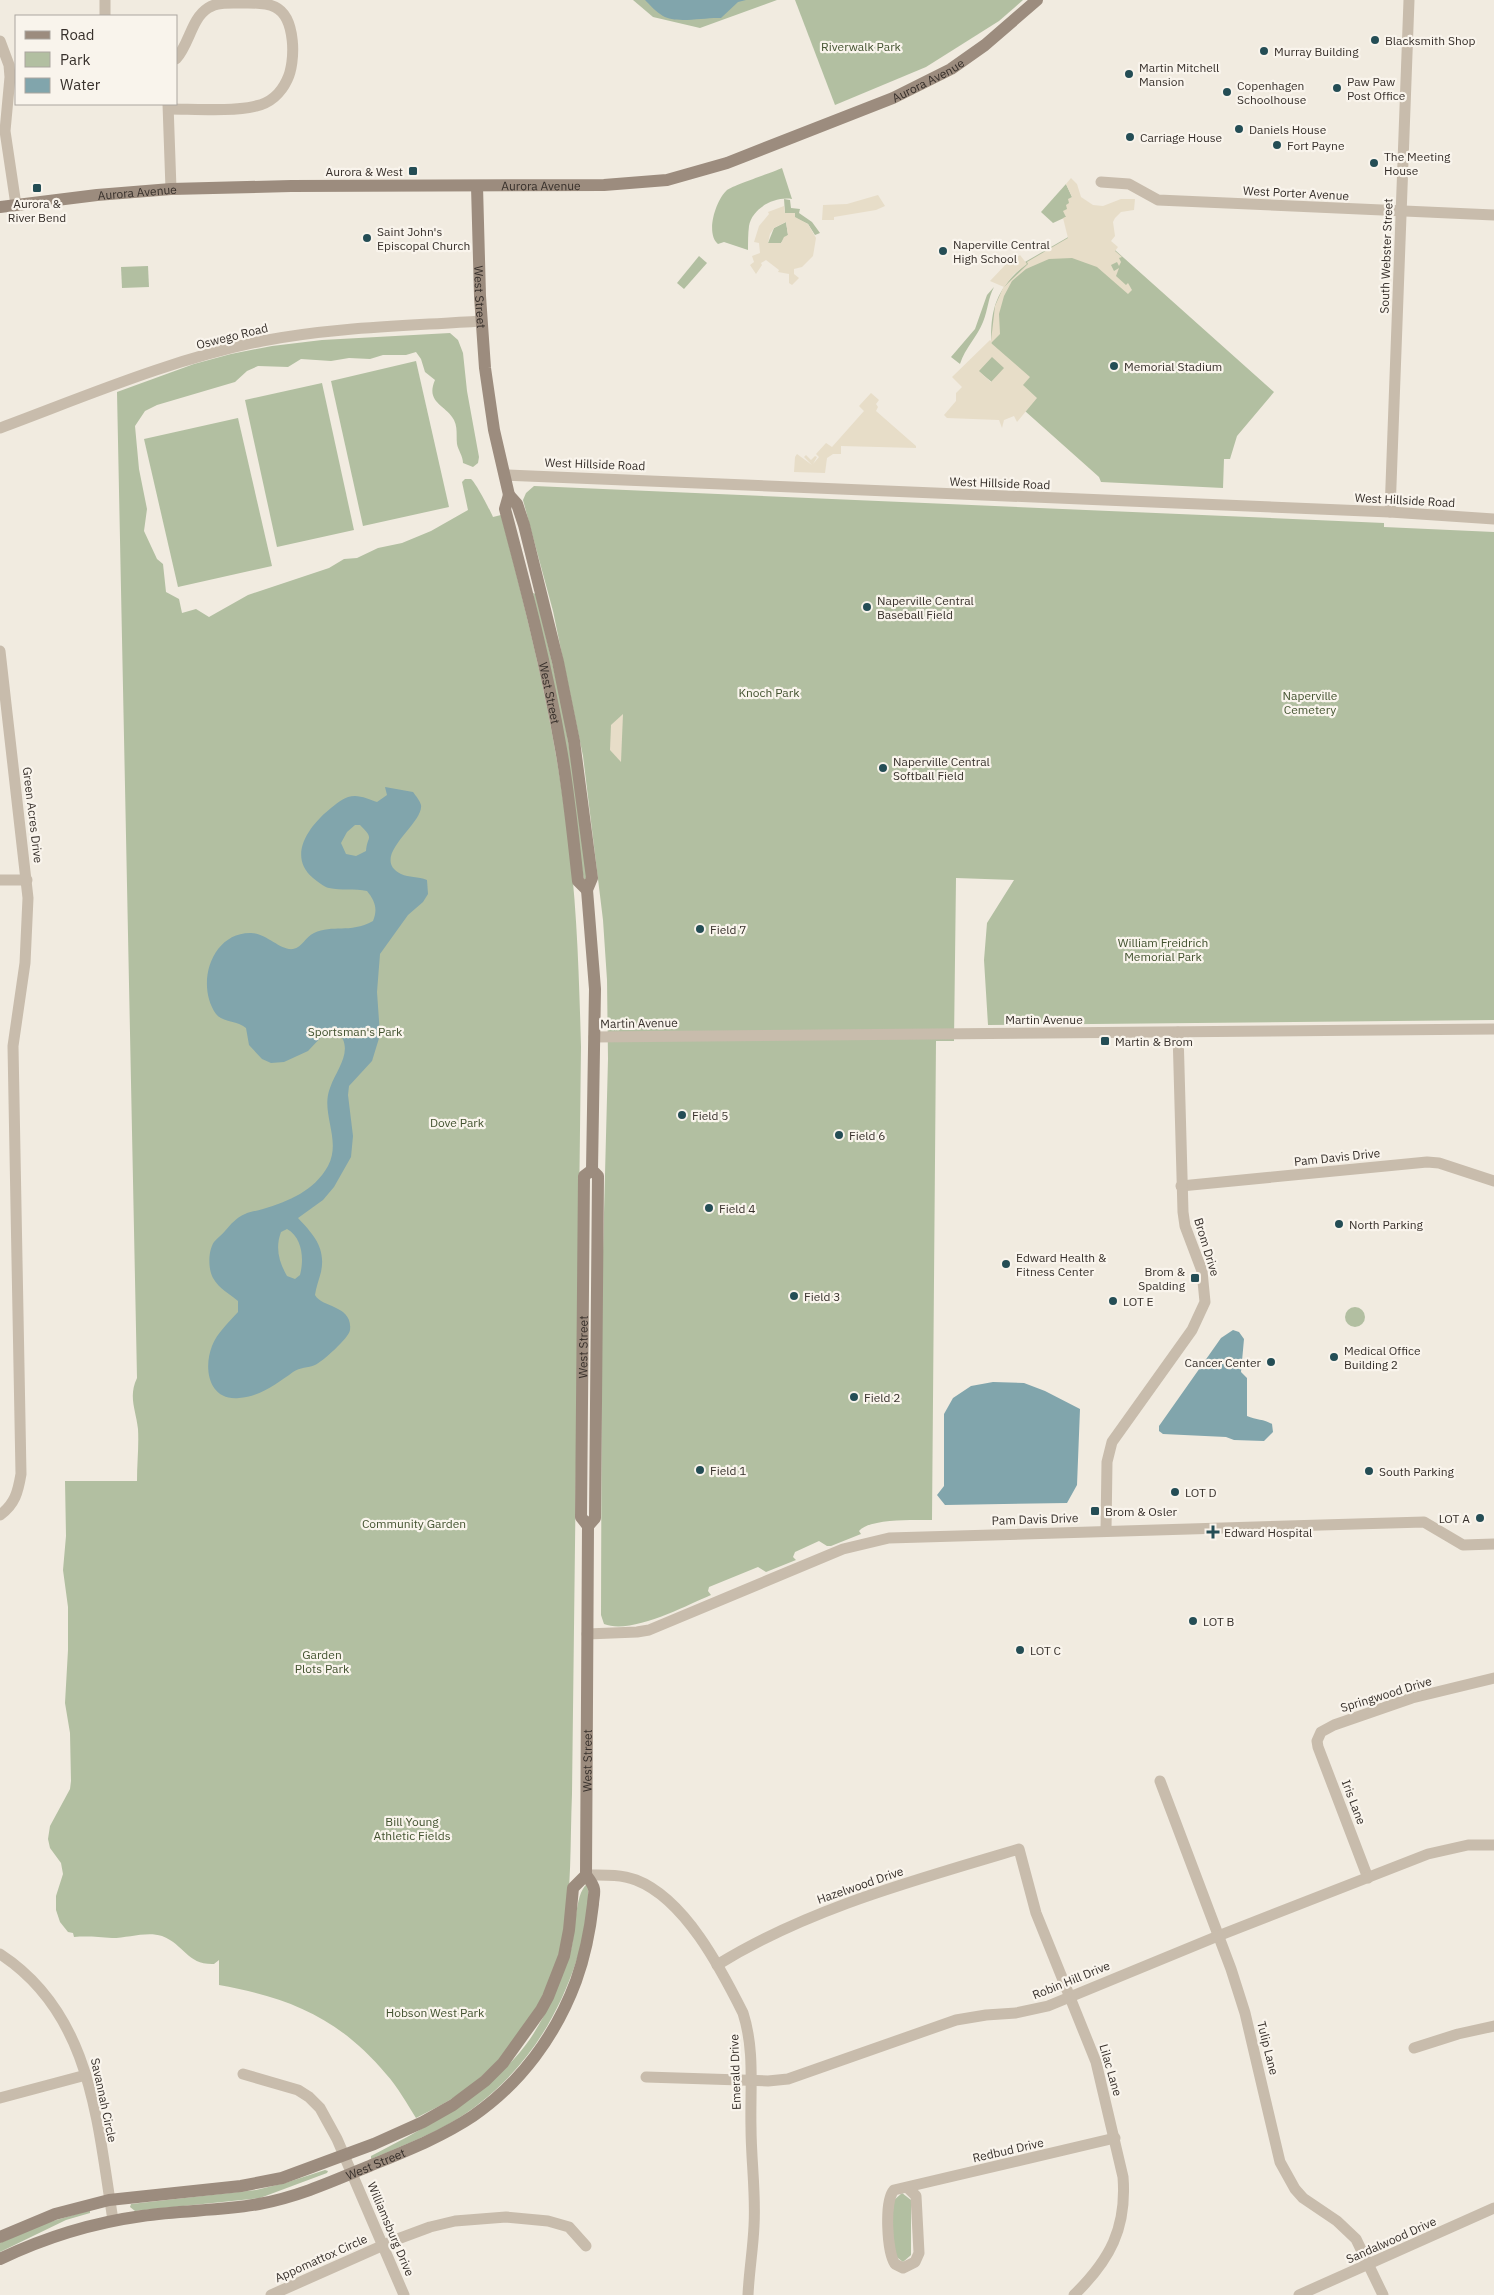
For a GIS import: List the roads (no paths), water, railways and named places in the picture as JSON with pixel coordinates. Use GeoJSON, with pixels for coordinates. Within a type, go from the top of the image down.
{"type":"FeatureCollection","features":[{"type":"Feature","properties":{"kind":"street"},"geometry":{"type":"LineString","coordinates":[[105,0],[105,15]]}},
{"type":"Feature","properties":{"kind":"street","name":"Aurora Avenue"},"geometry":{"type":"LineString","coordinates":[[0,207],[97,195],[171,189],[274,186],[631,184],[684,176],[727,164],[893,98],[927,82],[951,69],[985,45],[1037,0]]}},
{"type":"Feature","properties":{"kind":"street","name":"South Webster Street"},"geometry":{"type":"LineString","coordinates":[[1390,512],[1409,0]]}},
{"type":"Feature","properties":{"kind":"street"},"geometry":{"type":"LineString","coordinates":[[171,189],[168,107],[256,106],[268,101],[281,90],[290,71],[291,29],[288,20],[280,11],[264,4],[221,4],[209,6],[198,17],[190,39],[178,56]]}},
{"type":"Feature","properties":{"kind":"street"},"geometry":{"type":"LineString","coordinates":[[0,41],[13,77],[5,130],[16,205]]}},
{"type":"Feature","properties":{"kind":"street","name":"West Porter Avenue"},"geometry":{"type":"LineString","coordinates":[[1101,182],[1129,184],[1158,200],[1494,215]]}},
{"type":"Feature","properties":{"kind":"street","name":"West Street"},"geometry":{"type":"LineString","coordinates":[[0,2259],[62,2233],[113,2220],[260,2204],[299,2194],[353,2174],[424,2143],[473,2116],[505,2090],[541,2049],[563,2012],[584,1956],[589,1934],[594,1888],[586,1875],[588,1526],[594,1518],[595,1509],[598,1176],[592,1170],[594,980],[587,890],[578,881],[567,786],[555,715],[535,623],[505,509],[509,495],[489,405],[481,321],[477,186]]}},
{"type":"Feature","properties":{"kind":"street","name":"Oswego Road"},"geometry":{"type":"LineString","coordinates":[[0,428],[133,380],[231,348],[306,335],[481,321]]}},
{"type":"Feature","properties":{"kind":"street","name":"West Hillside Road"},"geometry":{"type":"LineString","coordinates":[[505,475],[1390,512],[1494,519]]}},
{"type":"Feature","properties":{"kind":"street","name":"Green Acres Drive"},"geometry":{"type":"LineString","coordinates":[[0,651],[27,880],[25,963],[13,1046],[21,1474],[18,1493],[14,1503],[0,1515]]}},
{"type":"Feature","properties":{"kind":"street"},"geometry":{"type":"LineString","coordinates":[[0,880],[27,880]]}},
{"type":"Feature","properties":{"kind":"street","name":"Martin Avenue"},"geometry":{"type":"LineString","coordinates":[[594,1037],[1494,1029]]}},
{"type":"Feature","properties":{"kind":"street","name":"Brom Drive"},"geometry":{"type":"LineString","coordinates":[[1106,1531],[1107,1462],[1112,1442],[1192,1330],[1205,1302],[1202,1271],[1185,1226],[1181,1186],[1178,1032]]}},
{"type":"Feature","properties":{"kind":"street","name":"Pam Davis Drive"},"geometry":{"type":"LineString","coordinates":[[1181,1186],[1427,1162],[1439,1163],[1494,1181]]}},
{"type":"Feature","properties":{"kind":"street","name":"Pam Davis Drive"},"geometry":{"type":"LineString","coordinates":[[588,1634],[649,1630],[843,1549],[889,1538],[1424,1522],[1462,1545],[1494,1544]]}},
{"type":"Feature","properties":{"kind":"street","name":"Springwood Drive"},"geometry":{"type":"LineString","coordinates":[[1318,1736],[1321,1732],[1334,1725],[1412,1698],[1494,1678]]}},
{"type":"Feature","properties":{"kind":"street","name":"Iris Lane"},"geometry":{"type":"LineString","coordinates":[[1318,1736],[1318,1747],[1368,1878]]}},
{"type":"Feature","properties":{"kind":"street","name":"Tulip Lane"},"geometry":{"type":"LineString","coordinates":[[1160,1781],[1245,2013],[1280,2162],[1295,2189],[1356,2239],[1383,2295]]}},
{"type":"Feature","properties":{"kind":"street","name":"Robin Hill Drive"},"geometry":{"type":"LineString","coordinates":[[646,2077],[751,2081],[788,2079],[951,2021],[986,2015],[1030,2011],[1428,1854],[1468,1845],[1494,1845]]}},
{"type":"Feature","properties":{"kind":"street","name":"Hazelwood Drive"},"geometry":{"type":"LineString","coordinates":[[717,1965],[768,1936],[813,1916],[931,1874],[1019,1849]]}},
{"type":"Feature","properties":{"kind":"street","name":"Lilac Lane"},"geometry":{"type":"LineString","coordinates":[[1019,1849],[1036,1913],[1096,2062],[1123,2177],[1124,2195],[1121,2223],[1104,2262],[1074,2295]]}},
{"type":"Feature","properties":{"kind":"street","name":"West Street"},"geometry":{"type":"LineString","coordinates":[[0,2237],[55,2214],[109,2200],[260,2184],[282,2178],[345,2156],[423,2122],[453,2105],[485,2081],[509,2057],[529,2030],[548,1997],[564,1956],[569,1930],[573,1888],[586,1875]]}},
{"type":"Feature","properties":{"kind":"street","name":"Emerald Drive"},"geometry":{"type":"LineString","coordinates":[[586,1875],[612,1875],[630,1878],[658,1892],[675,1908],[696,1934],[717,1965],[741,2008],[747,2025],[751,2055],[754,2228],[748,2295]]}},
{"type":"Feature","properties":{"kind":"street","name":"Savannah Circle"},"geometry":{"type":"LineString","coordinates":[[0,1954],[24,1972],[56,2008],[74,2039],[86,2075],[113,2220]]}},
{"type":"Feature","properties":{"kind":"street"},"geometry":{"type":"LineString","coordinates":[[1414,2048],[1458,2034],[1494,2026]]}},
{"type":"Feature","properties":{"kind":"street","name":"Williamsburg Drive"},"geometry":{"type":"LineString","coordinates":[[243,2074],[284,2085],[309,2097],[326,2116],[353,2174],[404,2295]]}},
{"type":"Feature","properties":{"kind":"street"},"geometry":{"type":"LineString","coordinates":[[0,2098],[86,2075]]}},
{"type":"Feature","properties":{"kind":"street","name":"Redbud Drive"},"geometry":{"type":"LineString","coordinates":[[908,2188],[916,2196],[919,2253],[915,2262],[903,2268],[895,2264],[890,2257],[888,2200],[894,2190],[1115,2138]]}},
{"type":"Feature","properties":{"kind":"street","name":"Sandalwood Drive"},"geometry":{"type":"LineString","coordinates":[[1299,2295],[1370,2265],[1494,2208]]}},
{"type":"Feature","properties":{"kind":"street","name":"Appomattox Circle"},"geometry":{"type":"LineString","coordinates":[[271,2295],[383,2245],[430,2227],[455,2221],[506,2218],[548,2222],[569,2227],[586,2246]]}},
{"type":"Feature","properties":{"kind":"water"},"geometry":{"type":"Polygon","coordinates":[[[645,0],[746,0],[738,2],[721,18],[675,20],[663,16],[645,0]]]}},
{"type":"Feature","properties":{"kind":"water"},"geometry":{"type":"Polygon","coordinates":[[[385,787],[413,792],[421,805],[420,813],[400,840],[391,859],[393,867],[401,874],[427,880],[428,894],[423,902],[408,915],[380,954],[377,992],[380,1035],[372,1061],[349,1086],[348,1095],[353,1136],[351,1157],[334,1187],[323,1200],[298,1218],[314,1236],[322,1256],[321,1272],[315,1295],[347,1316],[350,1322],[350,1330],[329,1355],[315,1365],[296,1370],[275,1385],[254,1395],[229,1398],[215,1389],[211,1382],[208,1364],[214,1341],[238,1312],[238,1301],[221,1288],[213,1278],[209,1260],[212,1246],[239,1217],[300,1194],[322,1175],[332,1156],[333,1146],[327,1107],[328,1097],[345,1051],[342,1037],[336,1030],[326,1032],[308,1051],[284,1062],[271,1063],[262,1059],[249,1045],[246,1028],[222,1019],[216,1014],[210,1002],[207,989],[211,962],[217,950],[226,941],[237,935],[257,934],[283,947],[293,949],[321,930],[356,927],[373,921],[375,905],[367,891],[334,889],[323,885],[305,869],[302,860],[302,850],[304,840],[316,822],[342,800],[355,796],[377,802],[387,795],[385,787]],[[355,825],[347,832],[341,843],[346,854],[356,856],[366,851],[369,836],[360,825],[355,825]],[[287,1229],[281,1232],[279,1238],[279,1255],[287,1276],[295,1279],[300,1275],[302,1256],[296,1238],[287,1229]]]}},
{"type":"Feature","properties":{"kind":"water"},"geometry":{"type":"Polygon","coordinates":[[[1233,1330],[1239,1332],[1244,1339],[1241,1372],[1247,1378],[1247,1416],[1272,1424],[1273,1432],[1264,1441],[1163,1434],[1159,1431],[1159,1426],[1221,1338],[1233,1330]]]}},
{"type":"Feature","properties":{"kind":"water"},"geometry":{"type":"Polygon","coordinates":[[[993,1382],[1024,1383],[1045,1391],[1080,1409],[1077,1485],[1067,1503],[945,1505],[937,1495],[944,1486],[944,1414],[953,1398],[971,1386],[993,1382]]]}},
{"type":"Feature","properties":{"kind":"place","name":"Blacksmith Shop"},"geometry":{"type":"Point","coordinates":[1375,40]}},
{"type":"Feature","properties":{"kind":"place","name":"Murray Building"},"geometry":{"type":"Point","coordinates":[1264,51]}},
{"type":"Feature","properties":{"kind":"place","name":"Martin Mitchell Mansion"},"geometry":{"type":"Point","coordinates":[1129,74]}},
{"type":"Feature","properties":{"kind":"place","name":"Paw Paw Post Office"},"geometry":{"type":"Point","coordinates":[1337,88]}},
{"type":"Feature","properties":{"kind":"place","name":"Copenhagen Schoolhouse"},"geometry":{"type":"Point","coordinates":[1227,92]}},
{"type":"Feature","properties":{"kind":"place","name":"Daniels House"},"geometry":{"type":"Point","coordinates":[1239,129]}},
{"type":"Feature","properties":{"kind":"place","name":"Carriage House"},"geometry":{"type":"Point","coordinates":[1130,137]}},
{"type":"Feature","properties":{"kind":"place","name":"Fort Payne"},"geometry":{"type":"Point","coordinates":[1277,145]}},
{"type":"Feature","properties":{"kind":"place","name":"The Meeting House"},"geometry":{"type":"Point","coordinates":[1374,163]}},
{"type":"Feature","properties":{"kind":"place","name":"Aurora & West"},"geometry":{"type":"Point","coordinates":[413,171]}},
{"type":"Feature","properties":{"kind":"place","name":"Aurora & River Bend"},"geometry":{"type":"Point","coordinates":[37,188]}},
{"type":"Feature","properties":{"kind":"place","name":"Saint John's Episcopal Church"},"geometry":{"type":"Point","coordinates":[367,238]}},
{"type":"Feature","properties":{"kind":"place","name":"Naperville Central High School"},"geometry":{"type":"Point","coordinates":[943,251]}},
{"type":"Feature","properties":{"kind":"place","name":"Memorial Stadium"},"geometry":{"type":"Point","coordinates":[1114,366]}},
{"type":"Feature","properties":{"kind":"place","name":"Naperville Central Baseball Field"},"geometry":{"type":"Point","coordinates":[867,607]}},
{"type":"Feature","properties":{"kind":"place","name":"Naperville Central Softball Field"},"geometry":{"type":"Point","coordinates":[883,768]}},
{"type":"Feature","properties":{"kind":"place","name":"Field 7"},"geometry":{"type":"Point","coordinates":[700,929]}},
{"type":"Feature","properties":{"kind":"place","name":"Martin & Brom"},"geometry":{"type":"Point","coordinates":[1105,1041]}},
{"type":"Feature","properties":{"kind":"place","name":"Field 5"},"geometry":{"type":"Point","coordinates":[682,1115]}},
{"type":"Feature","properties":{"kind":"place","name":"Field 6"},"geometry":{"type":"Point","coordinates":[839,1135]}},
{"type":"Feature","properties":{"kind":"place","name":"Field 4"},"geometry":{"type":"Point","coordinates":[709,1208]}},
{"type":"Feature","properties":{"kind":"place","name":"North Parking"},"geometry":{"type":"Point","coordinates":[1339,1224]}},
{"type":"Feature","properties":{"kind":"place","name":"Edward Health & Fitness Center"},"geometry":{"type":"Point","coordinates":[1006,1264]}},
{"type":"Feature","properties":{"kind":"place","name":"Brom & Spalding"},"geometry":{"type":"Point","coordinates":[1195,1278]}},
{"type":"Feature","properties":{"kind":"place","name":"Field 3"},"geometry":{"type":"Point","coordinates":[794,1296]}},
{"type":"Feature","properties":{"kind":"place","name":"LOT E"},"geometry":{"type":"Point","coordinates":[1113,1301]}},
{"type":"Feature","properties":{"kind":"place","name":"Medical Office Building 2"},"geometry":{"type":"Point","coordinates":[1334,1357]}},
{"type":"Feature","properties":{"kind":"place","name":"Cancer Center"},"geometry":{"type":"Point","coordinates":[1271,1362]}},
{"type":"Feature","properties":{"kind":"place","name":"Field 2"},"geometry":{"type":"Point","coordinates":[854,1397]}},
{"type":"Feature","properties":{"kind":"place","name":"Field 1"},"geometry":{"type":"Point","coordinates":[700,1470]}},
{"type":"Feature","properties":{"kind":"place","name":"South Parking"},"geometry":{"type":"Point","coordinates":[1369,1471]}},
{"type":"Feature","properties":{"kind":"place","name":"LOT D"},"geometry":{"type":"Point","coordinates":[1175,1492]}},
{"type":"Feature","properties":{"kind":"place","name":"Brom & Osler"},"geometry":{"type":"Point","coordinates":[1095,1511]}},
{"type":"Feature","properties":{"kind":"place","name":"LOT A"},"geometry":{"type":"Point","coordinates":[1480,1518]}},
{"type":"Feature","properties":{"kind":"place","name":"Edward Hospital"},"geometry":{"type":"Point","coordinates":[1213,1532]}},
{"type":"Feature","properties":{"kind":"place","name":"LOT B"},"geometry":{"type":"Point","coordinates":[1193,1621]}},
{"type":"Feature","properties":{"kind":"place","name":"LOT C"},"geometry":{"type":"Point","coordinates":[1020,1650]}},
{"type":"Feature","properties":{"kind":"park label","name":"Riverwalk Park"},"geometry":{"type":"Point","coordinates":[861,46]}},
{"type":"Feature","properties":{"kind":"park label","name":"Knoch Park"},"geometry":{"type":"Point","coordinates":[769,692]}},
{"type":"Feature","properties":{"kind":"park label","name":"Naperville Cemetery"},"geometry":{"type":"Point","coordinates":[1310,702]}},
{"type":"Feature","properties":{"kind":"park label","name":"William Freidrich Memorial Park"},"geometry":{"type":"Point","coordinates":[1163,949]}},
{"type":"Feature","properties":{"kind":"park label","name":"Sportsman's Park"},"geometry":{"type":"Point","coordinates":[355,1031]}},
{"type":"Feature","properties":{"kind":"park label","name":"Dove Park"},"geometry":{"type":"Point","coordinates":[457,1122]}},
{"type":"Feature","properties":{"kind":"park label","name":"Community Garden"},"geometry":{"type":"Point","coordinates":[414,1523]}},
{"type":"Feature","properties":{"kind":"park label","name":"Garden Plots Park"},"geometry":{"type":"Point","coordinates":[322,1661]}},
{"type":"Feature","properties":{"kind":"park label","name":"Bill Young Athletic Fields"},"geometry":{"type":"Point","coordinates":[412,1828]}},
{"type":"Feature","properties":{"kind":"park label","name":"Hobson West Park"},"geometry":{"type":"Point","coordinates":[435,2012]}}]}
